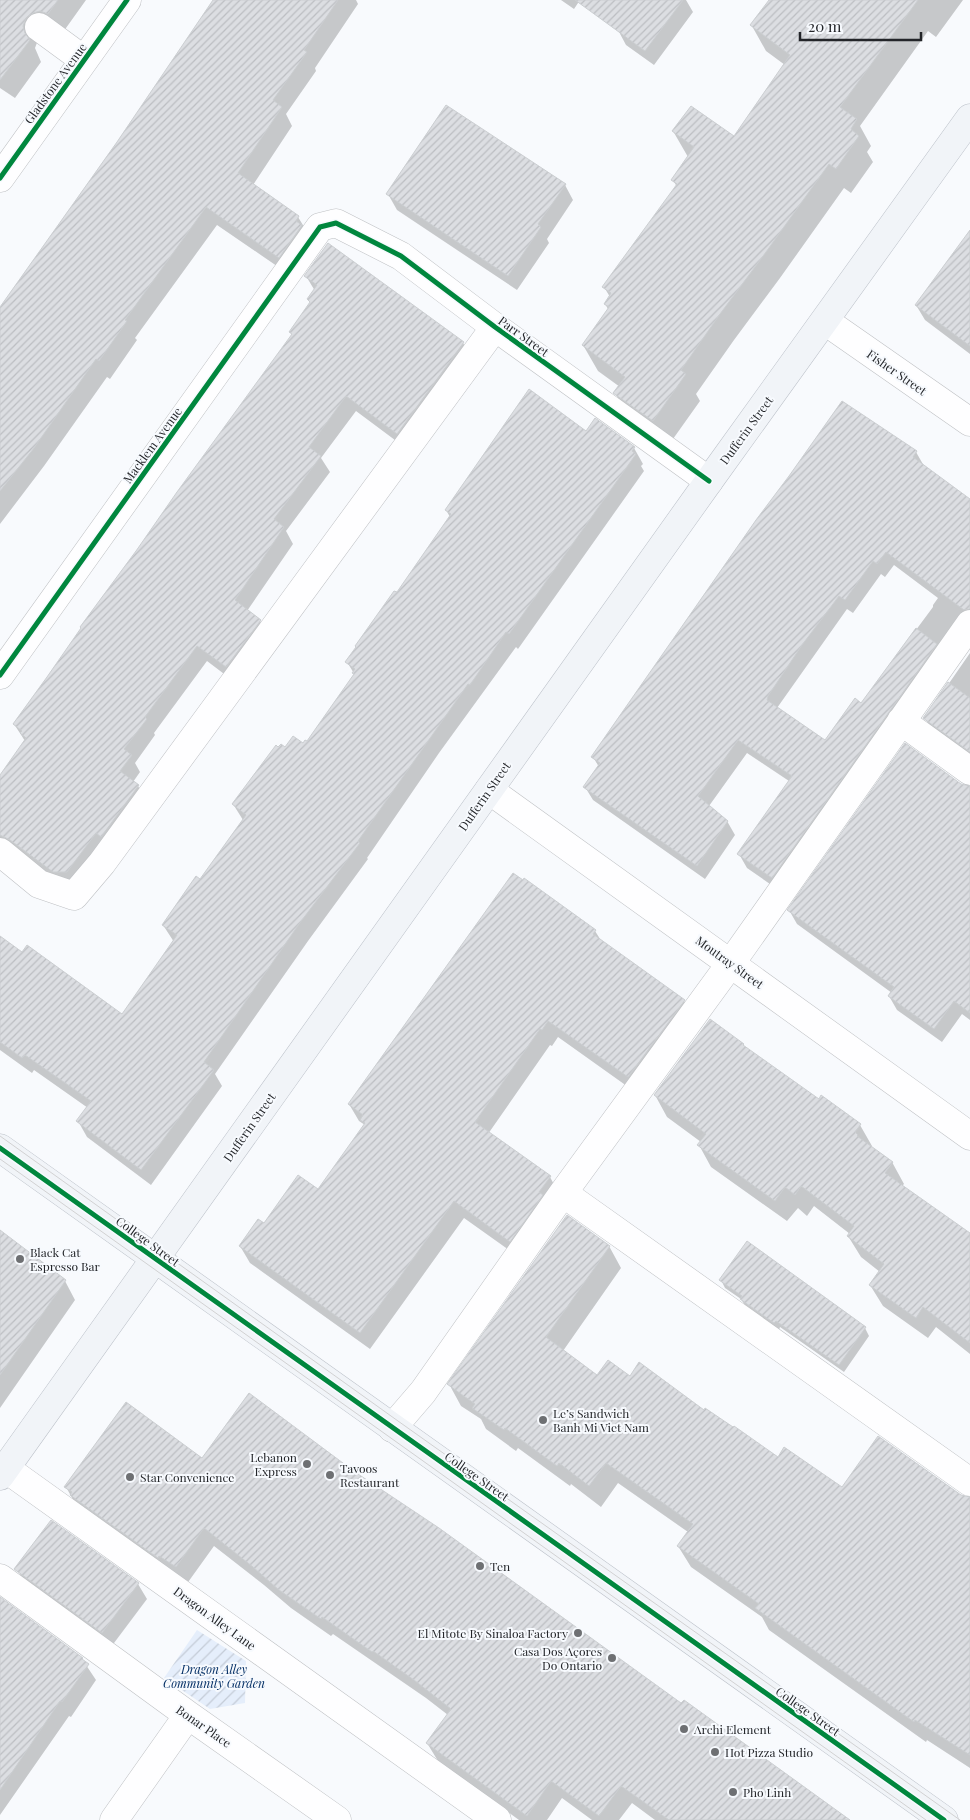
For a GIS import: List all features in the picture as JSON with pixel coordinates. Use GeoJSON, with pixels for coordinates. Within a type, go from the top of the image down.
{"type":"FeatureCollection","features":[{"type":"Feature","properties":{"kind":"main road","name":"Dufferin Street"},"geometry":{"type":"LineString","coordinates":[[3,1472],[970,118]]}},
{"type":"Feature","properties":{"kind":"main road","name":"College Street"},"geometry":{"type":"LineString","coordinates":[[0,1148],[944,1820]]}},
{"type":"Feature","properties":{"kind":"street","name":"Gladstone Avenue"},"geometry":{"type":"LineString","coordinates":[[0,178],[127,0]]}},
{"type":"Feature","properties":{"kind":"street"},"geometry":{"type":"LineString","coordinates":[[39,27],[84,60]]}},
{"type":"Feature","properties":{"kind":"street","name":"Parr Street"},"geometry":{"type":"LineString","coordinates":[[320,227],[336,223],[401,256],[495,327],[709,482]]}},
{"type":"Feature","properties":{"kind":"street","name":"Macklem Avenue"},"geometry":{"type":"LineString","coordinates":[[0,675],[320,227]]}},
{"type":"Feature","properties":{"kind":"street","name":"Fisher Street"},"geometry":{"type":"LineString","coordinates":[[825,321],[970,422]]}},
{"type":"Feature","properties":{"kind":"street"},"geometry":{"type":"LineString","coordinates":[[0,852],[39,884],[74,896],[102,863],[495,327]]}},
{"type":"Feature","properties":{"kind":"street"},"geometry":{"type":"LineString","coordinates":[[392,1428],[423,1392],[563,1193],[731,963],[970,624]]}},
{"type":"Feature","properties":{"kind":"street"},"geometry":{"type":"LineString","coordinates":[[901,721],[970,771]]}},
{"type":"Feature","properties":{"kind":"street","name":"Moutray Street"},"geometry":{"type":"LineString","coordinates":[[489,790],[970,1136]]}},
{"type":"Feature","properties":{"kind":"street"},"geometry":{"type":"LineString","coordinates":[[563,1193],[970,1482]]}},
{"type":"Feature","properties":{"kind":"street","name":"Dragon Alley Lane"},"geometry":{"type":"LineString","coordinates":[[3,1472],[497,1820]]}},
{"type":"Feature","properties":{"kind":"street","name":"Bonar Place"},"geometry":{"type":"LineString","coordinates":[[0,1578],[188,1715],[337,1820]]}},
{"type":"Feature","properties":{"kind":"street"},"geometry":{"type":"LineString","coordinates":[[114,1820],[188,1715]]}},
{"type":"Feature","properties":{"kind":"green space","name":"Dragon Alley Community Garden"},"geometry":{"type":"Polygon","coordinates":[[[197,1630],[246,1661],[245,1703],[210,1709],[164,1678],[197,1630]]]}},
{"type":"Feature","properties":{"kind":"building"},"geometry":{"type":"Polygon","coordinates":[[[0,0],[58,0],[48,14],[40,11],[26,18],[23,26],[30,40],[0,80],[0,0]]]}},
{"type":"Feature","properties":{"kind":"building"},"geometry":{"type":"Polygon","coordinates":[[[213,0],[338,0],[304,50],[307,52],[273,100],[282,107],[238,173],[299,216],[296,221],[302,225],[279,258],[206,207],[125,320],[127,321],[99,361],[96,359],[34,448],[0,491],[0,307],[117,142],[213,0]]]}},
{"type":"Feature","properties":{"kind":"building"},"geometry":{"type":"Polygon","coordinates":[[[575,0],[683,0],[645,51],[575,0]]]}},
{"type":"Feature","properties":{"kind":"building"},"geometry":{"type":"Polygon","coordinates":[[[769,0],[918,0],[840,107],[857,119],[851,129],[859,136],[836,169],[829,164],[720,314],[681,370],[686,374],[653,421],[613,393],[625,377],[582,345],[609,307],[604,304],[611,293],[602,287],[677,184],[671,180],[694,147],[672,131],[691,106],[734,136],[790,55],[750,25],[769,0]]]}},
{"type":"Feature","properties":{"kind":"building"},"geometry":{"type":"Polygon","coordinates":[[[446,105],[566,184],[538,224],[541,227],[508,276],[386,194],[446,105]]]}},
{"type":"Feature","properties":{"kind":"building"},"geometry":{"type":"Polygon","coordinates":[[[970,230],[970,346],[915,305],[970,230]]]}},
{"type":"Feature","properties":{"kind":"building"},"geometry":{"type":"Polygon","coordinates":[[[328,243],[464,342],[397,434],[346,396],[309,447],[321,456],[274,519],[284,527],[235,600],[261,620],[226,667],[197,646],[124,749],[132,755],[120,771],[139,785],[101,837],[96,833],[67,872],[53,872],[10,840],[0,835],[0,775],[26,738],[20,733],[22,731],[13,724],[80,627],[292,334],[289,332],[310,302],[307,299],[317,285],[304,276],[328,243]]]}},
{"type":"Feature","properties":{"kind":"building"},"geometry":{"type":"Polygon","coordinates":[[[529,389],[586,431],[595,418],[635,447],[632,451],[636,454],[509,634],[506,632],[470,685],[468,684],[358,841],[360,843],[299,924],[204,1062],[214,1070],[141,1170],[76,1121],[91,1101],[25,1055],[22,1058],[0,1042],[0,936],[22,952],[27,945],[122,1014],[177,935],[162,925],[196,876],[200,879],[246,815],[232,804],[276,745],[278,747],[281,744],[285,747],[293,736],[303,743],[305,740],[307,741],[354,674],[352,673],[355,669],[345,662],[355,646],[394,591],[397,592],[451,514],[445,510],[529,389]]]}},
{"type":"Feature","properties":{"kind":"building"},"geometry":{"type":"Polygon","coordinates":[[[842,401],[917,451],[913,457],[970,499],[970,609],[964,610],[886,552],[877,564],[873,561],[845,600],[839,596],[802,645],[767,700],[825,740],[855,698],[861,703],[916,628],[937,644],[772,878],[737,854],[792,776],[738,740],[698,796],[728,821],[697,866],[583,787],[600,763],[591,757],[756,520],[842,401]]]}},
{"type":"Feature","properties":{"kind":"building"},"geometry":{"type":"Polygon","coordinates":[[[948,682],[970,698],[970,752],[923,718],[948,682]]]}},
{"type":"Feature","properties":{"kind":"building"},"geometry":{"type":"Polygon","coordinates":[[[905,743],[961,784],[970,786],[970,1013],[954,1001],[934,1029],[888,996],[894,987],[787,910],[905,743]]]}},
{"type":"Feature","properties":{"kind":"building"},"geometry":{"type":"Polygon","coordinates":[[[513,873],[523,880],[524,878],[596,930],[593,934],[685,1000],[628,1077],[548,1021],[542,1030],[540,1029],[475,1122],[551,1176],[539,1192],[543,1195],[510,1242],[454,1201],[360,1333],[239,1246],[258,1219],[264,1223],[298,1175],[318,1189],[365,1123],[360,1120],[363,1115],[348,1104],[513,873]]]}},
{"type":"Feature","properties":{"kind":"building"},"geometry":{"type":"Polygon","coordinates":[[[710,1019],[819,1099],[821,1095],[861,1124],[855,1132],[857,1136],[893,1162],[885,1173],[970,1233],[970,1343],[923,1307],[916,1318],[869,1285],[884,1264],[847,1236],[854,1226],[801,1186],[795,1195],[785,1187],[775,1201],[697,1145],[706,1134],[654,1095],[710,1019]]]}},
{"type":"Feature","properties":{"kind":"building"},"geometry":{"type":"Polygon","coordinates":[[[567,1215],[610,1246],[546,1337],[597,1375],[608,1360],[630,1376],[639,1362],[704,1410],[705,1408],[734,1426],[778,1457],[784,1447],[842,1487],[878,1436],[961,1495],[970,1497],[970,1755],[915,1720],[914,1722],[755,1608],[759,1604],[677,1546],[693,1524],[606,1463],[589,1486],[559,1463],[557,1466],[505,1428],[504,1430],[472,1408],[475,1404],[447,1384],[567,1215]]]}},
{"type":"Feature","properties":{"kind":"building"},"geometry":{"type":"Polygon","coordinates":[[[0,1230],[66,1280],[0,1375],[0,1230]]]}},
{"type":"Feature","properties":{"kind":"building"},"geometry":{"type":"Polygon","coordinates":[[[747,1241],[866,1327],[839,1365],[776,1321],[774,1323],[740,1299],[742,1296],[719,1280],[747,1241]]]}},
{"type":"Feature","properties":{"kind":"building"},"geometry":{"type":"Polygon","coordinates":[[[249,1393],[355,1472],[439,1528],[681,1703],[684,1700],[850,1820],[669,1820],[621,1786],[599,1816],[551,1781],[527,1816],[426,1743],[451,1709],[373,1651],[279,1590],[204,1528],[176,1567],[159,1556],[158,1558],[70,1495],[72,1492],[64,1487],[126,1402],[202,1458],[249,1393]]]}},
{"type":"Feature","properties":{"kind":"building"},"geometry":{"type":"Polygon","coordinates":[[[51,1520],[139,1583],[102,1633],[14,1569],[51,1520]]]}},
{"type":"Feature","properties":{"kind":"building"},"geometry":{"type":"Polygon","coordinates":[[[0,1597],[89,1664],[62,1702],[60,1701],[0,1790],[0,1597]]]}},
{"type":"Feature","properties":{"kind":"tram line"},"geometry":{"type":"LineString","coordinates":[[0,1136],[960,1820]]}},
{"type":"Feature","properties":{"kind":"tram line"},"geometry":{"type":"LineString","coordinates":[[0,1159],[926,1820]]}},
{"type":"Feature","properties":{"kind":"cycle path"},"geometry":{"type":"LineString","coordinates":[[0,178],[127,0]]}},
{"type":"Feature","properties":{"kind":"cycle path"},"geometry":{"type":"LineString","coordinates":[[0,675],[320,227],[336,223],[401,256],[495,327],[709,481]]}},
{"type":"Feature","properties":{"kind":"cycle path"},"geometry":{"type":"LineString","coordinates":[[0,1148],[944,1820]]}},
{"type":"Feature","properties":{"kind":"place","name":"Black Cat Espresso Bar"},"geometry":{"type":"Point","coordinates":[20,1259]}},
{"type":"Feature","properties":{"kind":"place","name":"Le’s Sandwich Banh Mi Viet Nam"},"geometry":{"type":"Point","coordinates":[543,1420]}},
{"type":"Feature","properties":{"kind":"place","name":"Lebanon Express"},"geometry":{"type":"Point","coordinates":[307,1464]}},
{"type":"Feature","properties":{"kind":"place","name":"Tavoos Restaurant"},"geometry":{"type":"Point","coordinates":[330,1475]}},
{"type":"Feature","properties":{"kind":"place","name":"Star Convenience"},"geometry":{"type":"Point","coordinates":[130,1477]}},
{"type":"Feature","properties":{"kind":"place","name":"Ten"},"geometry":{"type":"Point","coordinates":[480,1566]}},
{"type":"Feature","properties":{"kind":"place","name":"El Mitote By Sinaloa Factory"},"geometry":{"type":"Point","coordinates":[578,1633]}},
{"type":"Feature","properties":{"kind":"place","name":"Casa Dos Açores Do Ontario"},"geometry":{"type":"Point","coordinates":[612,1658]}},
{"type":"Feature","properties":{"kind":"place","name":"Archi Element"},"geometry":{"type":"Point","coordinates":[684,1729]}},
{"type":"Feature","properties":{"kind":"place","name":"Hot Pizza Studio"},"geometry":{"type":"Point","coordinates":[715,1752]}},
{"type":"Feature","properties":{"kind":"place","name":"Pho Linh"},"geometry":{"type":"Point","coordinates":[733,1792]}}]}
